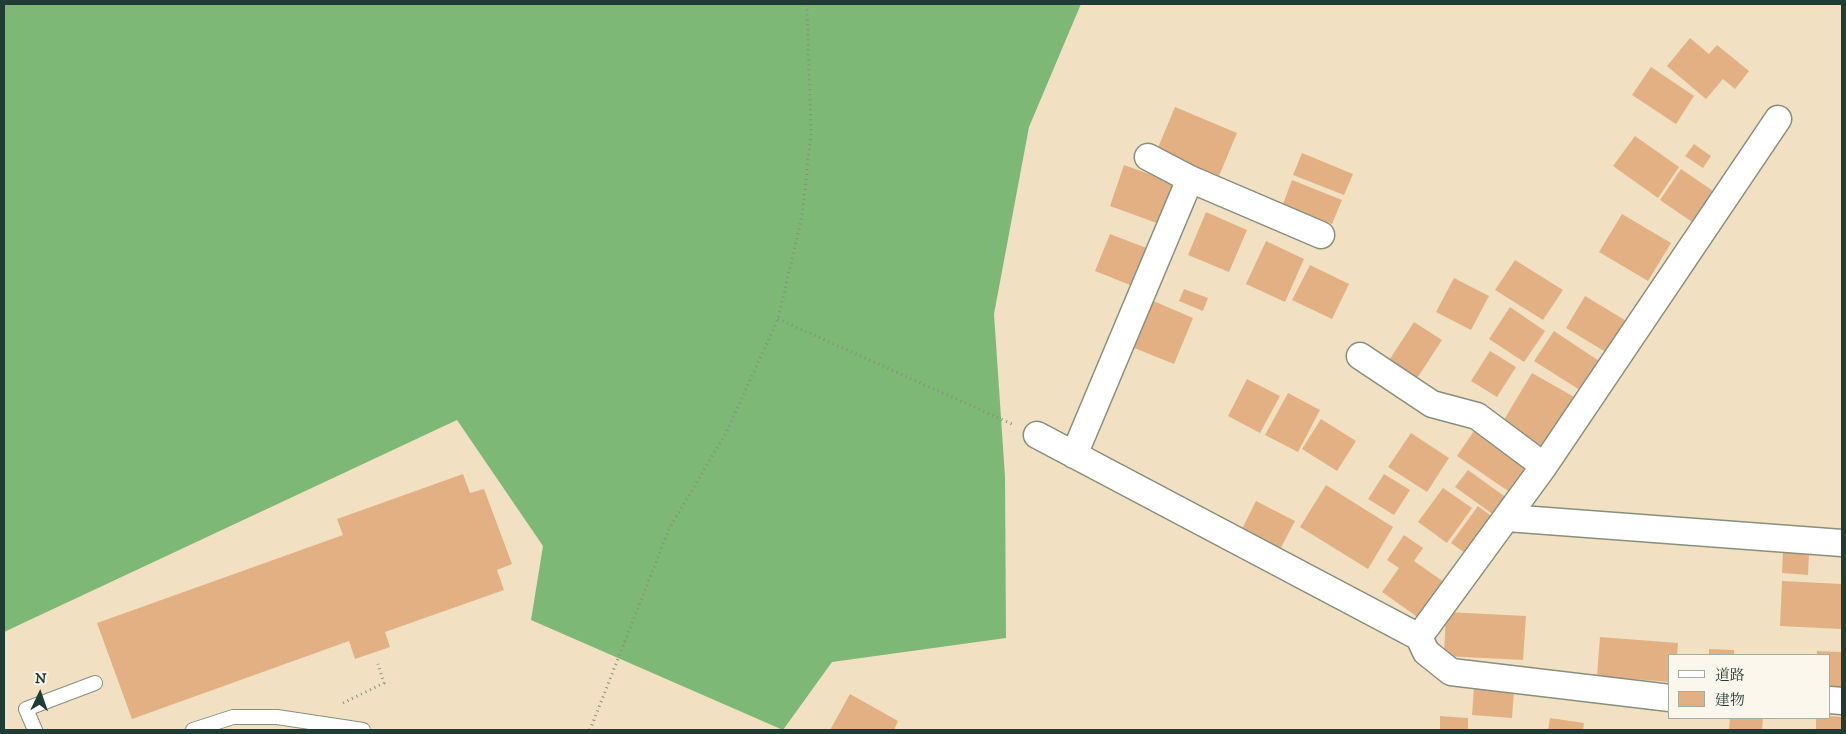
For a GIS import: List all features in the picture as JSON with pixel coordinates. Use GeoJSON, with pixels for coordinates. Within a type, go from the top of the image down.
{"type":"FeatureCollection","features":[{"type":"Feature","properties":{"kind":"street"},"geometry":{"type":"LineString","coordinates":[[1419,637],[1544,466],[1778,120]]}},
{"type":"Feature","properties":{"kind":"street"},"geometry":{"type":"LineString","coordinates":[[1148,157],[1190,179],[1321,234]]}},
{"type":"Feature","properties":{"kind":"street"},"geometry":{"type":"LineString","coordinates":[[1074,455],[1190,179]]}},
{"type":"Feature","properties":{"kind":"street"},"geometry":{"type":"LineString","coordinates":[[1360,356],[1432,404],[1477,416],[1544,466]]}},
{"type":"Feature","properties":{"kind":"street"},"geometry":{"type":"LineString","coordinates":[[1037,436],[1419,637],[1426,652],[1451,672],[1668,698]]}},
{"type":"Feature","properties":{"kind":"street"},"geometry":{"type":"LineString","coordinates":[[1507,518],[1842,543]]}},
{"type":"Feature","properties":{"kind":"lane"},"geometry":{"type":"LineString","coordinates":[[35,730],[26,709],[95,684]]}},
{"type":"Feature","properties":{"kind":"lane"},"geometry":{"type":"LineString","coordinates":[[192,730],[233,717],[277,717],[363,730]]}},
{"type":"Feature","properties":{"kind":"path"},"geometry":{"type":"LineString","coordinates":[[590,730],[669,529],[726,433],[778,319],[802,216],[811,136],[807,4]]}},
{"type":"Feature","properties":{"kind":"path"},"geometry":{"type":"LineString","coordinates":[[778,319],[1037,436]]}},
{"type":"Feature","properties":{"kind":"path"},"geometry":{"type":"LineString","coordinates":[[307,721],[384,683],[378,664]]}},
{"type":"Feature","properties":{"kind":"green space"},"geometry":{"type":"Polygon","coordinates":[[[4,4],[1081,4],[1029,127],[994,314],[1005,477],[1006,638],[832,662],[783,730],[531,620],[543,546],[457,420],[4,632],[4,4]]]}},
{"type":"Feature","properties":{"kind":"building"},"geometry":{"type":"Polygon","coordinates":[[[1690,38],[1709,54],[1717,45],[1749,71],[1735,89],[1723,79],[1706,99],[1667,66],[1690,38]]]}},
{"type":"Feature","properties":{"kind":"building"},"geometry":{"type":"Polygon","coordinates":[[[1651,67],[1694,96],[1676,124],[1632,95],[1651,67]]]}},
{"type":"Feature","properties":{"kind":"building"},"geometry":{"type":"Polygon","coordinates":[[[1175,107],[1237,133],[1219,176],[1157,150],[1175,107]]]}},
{"type":"Feature","properties":{"kind":"building"},"geometry":{"type":"Polygon","coordinates":[[[1635,136],[1679,167],[1658,198],[1613,166],[1635,136]]]}},
{"type":"Feature","properties":{"kind":"building"},"geometry":{"type":"Polygon","coordinates":[[[1694,144],[1711,156],[1703,168],[1685,156],[1694,144]]]}},
{"type":"Feature","properties":{"kind":"building"},"geometry":{"type":"Polygon","coordinates":[[[1302,153],[1353,174],[1344,195],[1293,175],[1302,153]]]}},
{"type":"Feature","properties":{"kind":"building"},"geometry":{"type":"Polygon","coordinates":[[[1124,165],[1180,185],[1165,226],[1110,206],[1124,165]]]}},
{"type":"Feature","properties":{"kind":"building"},"geometry":{"type":"Polygon","coordinates":[[[1681,169],[1716,193],[1695,224],[1660,200],[1681,169]]]}},
{"type":"Feature","properties":{"kind":"building"},"geometry":{"type":"Polygon","coordinates":[[[1292,180],[1342,200],[1332,224],[1283,204],[1292,180]]]}},
{"type":"Feature","properties":{"kind":"building"},"geometry":{"type":"Polygon","coordinates":[[[1206,212],[1247,230],[1229,272],[1188,255],[1206,212]]]}},
{"type":"Feature","properties":{"kind":"building"},"geometry":{"type":"Polygon","coordinates":[[[1622,214],[1671,243],[1648,281],[1599,252],[1622,214]]]}},
{"type":"Feature","properties":{"kind":"building"},"geometry":{"type":"Polygon","coordinates":[[[1110,234],[1149,249],[1135,287],[1095,271],[1110,234]]]}},
{"type":"Feature","properties":{"kind":"building"},"geometry":{"type":"Polygon","coordinates":[[[1266,241],[1304,259],[1285,302],[1246,284],[1266,241]]]}},
{"type":"Feature","properties":{"kind":"building"},"geometry":{"type":"Polygon","coordinates":[[[1515,260],[1563,290],[1543,320],[1495,290],[1515,260]]]}},
{"type":"Feature","properties":{"kind":"building"},"geometry":{"type":"Polygon","coordinates":[[[1310,265],[1349,284],[1332,319],[1292,300],[1310,265]]]}},
{"type":"Feature","properties":{"kind":"building"},"geometry":{"type":"Polygon","coordinates":[[[1454,278],[1489,296],[1471,330],[1436,312],[1454,278]]]}},
{"type":"Feature","properties":{"kind":"building"},"geometry":{"type":"Polygon","coordinates":[[[1184,289],[1208,298],[1203,311],[1179,301],[1184,289]]]}},
{"type":"Feature","properties":{"kind":"building"},"geometry":{"type":"Polygon","coordinates":[[[1585,296],[1628,322],[1609,354],[1566,328],[1585,296]]]}},
{"type":"Feature","properties":{"kind":"building"},"geometry":{"type":"Polygon","coordinates":[[[1151,300],[1193,318],[1174,364],[1132,347],[1151,300]]]}},
{"type":"Feature","properties":{"kind":"building"},"geometry":{"type":"Polygon","coordinates":[[[1510,307],[1545,331],[1524,362],[1489,339],[1510,307]]]}},
{"type":"Feature","properties":{"kind":"building"},"geometry":{"type":"Polygon","coordinates":[[[1414,322],[1442,340],[1414,383],[1386,365],[1414,322]]]}},
{"type":"Feature","properties":{"kind":"building"},"geometry":{"type":"Polygon","coordinates":[[[1554,331],[1602,363],[1583,392],[1534,361],[1554,331]]]}},
{"type":"Feature","properties":{"kind":"building"},"geometry":{"type":"Polygon","coordinates":[[[1490,351],[1516,367],[1497,397],[1471,381],[1490,351]]]}},
{"type":"Feature","properties":{"kind":"building"},"geometry":{"type":"Polygon","coordinates":[[[1532,373],[1576,398],[1543,453],[1499,428],[1532,373]]]}},
{"type":"Feature","properties":{"kind":"building"},"geometry":{"type":"Polygon","coordinates":[[[1247,379],[1280,396],[1260,433],[1228,416],[1247,379]]]}},
{"type":"Feature","properties":{"kind":"building"},"geometry":{"type":"Polygon","coordinates":[[[1288,393],[1320,410],[1298,452],[1265,435],[1288,393]]]}},
{"type":"Feature","properties":{"kind":"building"},"geometry":{"type":"Polygon","coordinates":[[[1321,419],[1356,441],[1337,471],[1302,449],[1321,419]]]}},
{"type":"Feature","properties":{"kind":"building"},"geometry":{"type":"Polygon","coordinates":[[[1476,428],[1528,464],[1508,491],[1457,456],[1476,428]]]}},
{"type":"Feature","properties":{"kind":"building"},"geometry":{"type":"Polygon","coordinates":[[[1411,433],[1449,458],[1427,492],[1388,467],[1411,433]]]}},
{"type":"Feature","properties":{"kind":"building"},"geometry":{"type":"Polygon","coordinates":[[[1468,470],[1511,501],[1498,518],[1455,487],[1468,470]]]}},
{"type":"Feature","properties":{"kind":"building"},"geometry":{"type":"Polygon","coordinates":[[[463,474],[470,493],[484,489],[512,564],[497,570],[504,590],[385,632],[390,647],[355,659],[349,641],[132,719],[97,623],[343,535],[337,519],[463,474]]]}},
{"type":"Feature","properties":{"kind":"building"},"geometry":{"type":"Polygon","coordinates":[[[1384,474],[1410,490],[1394,515],[1368,499],[1384,474]]]}},
{"type":"Feature","properties":{"kind":"building"},"geometry":{"type":"Polygon","coordinates":[[[1326,485],[1393,527],[1368,569],[1300,527],[1326,485]]]}},
{"type":"Feature","properties":{"kind":"building"},"geometry":{"type":"Polygon","coordinates":[[[1443,488],[1472,508],[1447,543],[1418,522],[1443,488]]]}},
{"type":"Feature","properties":{"kind":"building"},"geometry":{"type":"Polygon","coordinates":[[[1256,501],[1295,521],[1278,553],[1240,533],[1256,501]]]}},
{"type":"Feature","properties":{"kind":"building"},"geometry":{"type":"Polygon","coordinates":[[[1478,506],[1494,518],[1468,555],[1451,543],[1478,506]]]}},
{"type":"Feature","properties":{"kind":"building"},"geometry":{"type":"Polygon","coordinates":[[[1404,535],[1423,548],[1414,561],[1451,587],[1426,623],[1382,592],[1399,568],[1387,560],[1404,535]]]}},
{"type":"Feature","properties":{"kind":"building"},"geometry":{"type":"Polygon","coordinates":[[[1783,552],[1809,553],[1808,575],[1782,573],[1783,552]]]}},
{"type":"Feature","properties":{"kind":"building"},"geometry":{"type":"Polygon","coordinates":[[[1782,581],[1842,584],[1841,629],[1780,626],[1782,581]]]}},
{"type":"Feature","properties":{"kind":"building"},"geometry":{"type":"Polygon","coordinates":[[[1446,612],[1526,616],[1523,660],[1444,656],[1446,612]]]}},
{"type":"Feature","properties":{"kind":"building"},"geometry":{"type":"Polygon","coordinates":[[[1600,637],[1678,643],[1677,654],[1668,654],[1668,682],[1597,676],[1600,637]]]}},
{"type":"Feature","properties":{"kind":"building"},"geometry":{"type":"Polygon","coordinates":[[[1709,649],[1734,650],[1734,654],[1709,654],[1709,649]]]}},
{"type":"Feature","properties":{"kind":"building"},"geometry":{"type":"Polygon","coordinates":[[[1817,651],[1842,652],[1842,691],[1831,690],[1831,654],[1817,654],[1817,651]]]}},
{"type":"Feature","properties":{"kind":"building"},"geometry":{"type":"Polygon","coordinates":[[[1474,687],[1514,690],[1512,718],[1472,715],[1474,687]]]}},
{"type":"Feature","properties":{"kind":"building"},"geometry":{"type":"Polygon","coordinates":[[[850,694],[898,721],[894,730],[830,730],[850,694]]]}},
{"type":"Feature","properties":{"kind":"building"},"geometry":{"type":"Polygon","coordinates":[[[1440,716],[1468,718],[1468,730],[1440,730],[1440,716]]]}},
{"type":"Feature","properties":{"kind":"building"},"geometry":{"type":"Polygon","coordinates":[[[1831,716],[1842,717],[1842,730],[1816,730],[1816,719],[1831,719],[1831,716]]]}},
{"type":"Feature","properties":{"kind":"building"},"geometry":{"type":"Polygon","coordinates":[[[1550,718],[1584,723],[1583,730],[1548,730],[1550,718]]]}},
{"type":"Feature","properties":{"kind":"building"},"geometry":{"type":"Polygon","coordinates":[[[1730,719],[1763,719],[1762,730],[1729,730],[1730,719]]]}}]}
